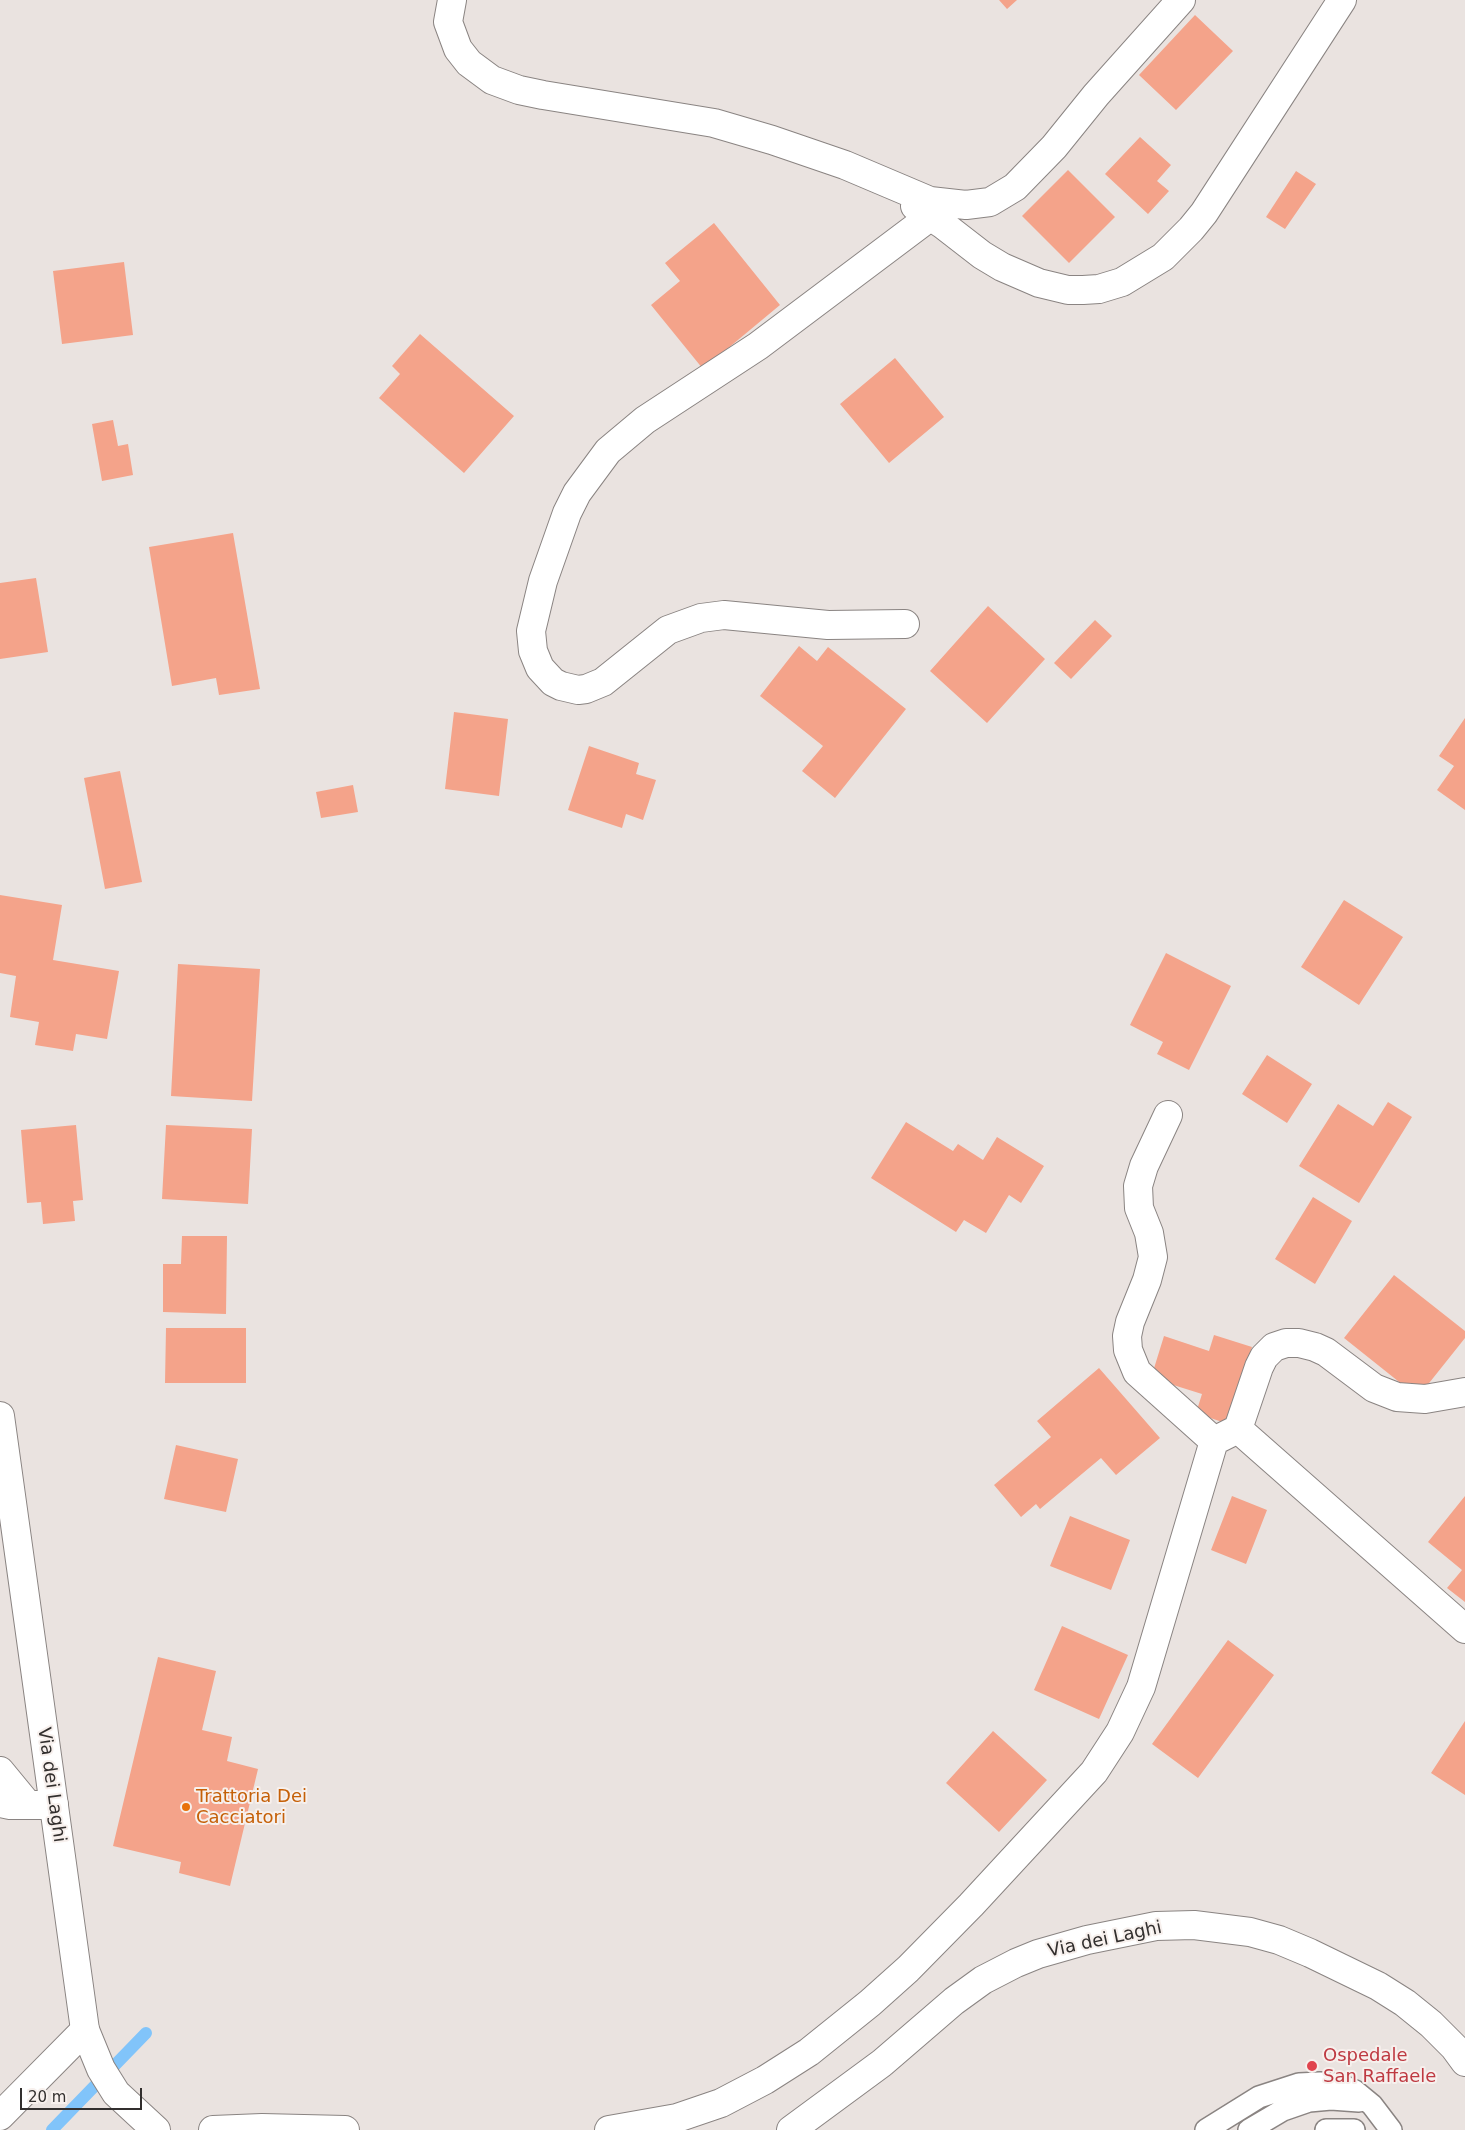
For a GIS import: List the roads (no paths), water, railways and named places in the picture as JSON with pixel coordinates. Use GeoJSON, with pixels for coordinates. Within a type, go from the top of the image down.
{"type":"FeatureCollection","features":[{"type":"Feature","properties":{"kind":"street"},"geometry":{"type":"LineString","coordinates":[[452,0],[448,22],[458,49],[469,63],[492,80],[543,96],[714,123],[798,149],[859,171],[930,201],[946,204],[990,202],[1015,187],[1054,147],[1096,95],[1181,0]]}},
{"type":"Feature","properties":{"kind":"street"},"geometry":{"type":"LineString","coordinates":[[859,171],[932,216],[982,255],[1002,267],[1039,283],[1068,290],[1098,289],[1135,275],[1163,257],[1191,230],[1204,213],[1342,0]]}},
{"type":"Feature","properties":{"kind":"street"},"geometry":{"type":"LineString","coordinates":[[905,624],[828,625],[724,615],[701,618],[668,630],[603,682],[586,690],[562,686],[546,676],[536,660],[531,636],[533,619],[543,581],[567,514],[577,493],[608,451],[645,420],[758,346],[932,216]]}},
{"type":"Feature","properties":{"kind":"street"},"geometry":{"type":"LineString","coordinates":[[1168,1115],[1144,1166],[1138,1186],[1139,1208],[1150,1233],[1153,1257],[1147,1280],[1130,1322],[1127,1336],[1128,1350],[1137,1372],[1214,1441]]}},
{"type":"Feature","properties":{"kind":"street"},"geometry":{"type":"LineString","coordinates":[[609,2130],[661,2122],[721,2103],[765,2080],[809,2052],[870,2003],[908,1969],[970,1906],[1078,1790],[1104,1758],[1135,1702],[1150,1660],[1214,1441],[1238,1429],[1259,1366],[1264,1357],[1274,1347],[1286,1342],[1299,1343],[1326,1352],[1374,1388],[1397,1397],[1425,1399],[1465,1392]]}},
{"type":"Feature","properties":{"kind":"street","name":"Via dei Laghi"},"geometry":{"type":"LineString","coordinates":[[0,1416],[41,1805],[85,2030],[101,2068],[116,2093],[156,2130]]}},
{"type":"Feature","properties":{"kind":"street"},"geometry":{"type":"LineString","coordinates":[[1238,1429],[1465,1630]]}},
{"type":"Feature","properties":{"kind":"street"},"geometry":{"type":"LineString","coordinates":[[0,1771],[41,1805]]}},
{"type":"Feature","properties":{"kind":"street"},"geometry":{"type":"LineString","coordinates":[[0,1802],[41,1805]]}},
{"type":"Feature","properties":{"kind":"street","name":"Via dei Laghi"},"geometry":{"type":"LineString","coordinates":[[791,2130],[876,2068],[954,2001],[983,1980],[1038,1954],[1087,1940],[1156,1926],[1194,1925],[1226,1928],[1279,1940],[1310,1953],[1378,1986],[1405,2003],[1431,2024],[1454,2047],[1465,2062]]}},
{"type":"Feature","properties":{"kind":"street"},"geometry":{"type":"LineString","coordinates":[[0,2116],[85,2030]]}},
{"type":"Feature","properties":{"kind":"street"},"geometry":{"type":"LineString","coordinates":[[213,2130],[262,2128],[345,2130]]}},
{"type":"Feature","properties":{"kind":"lane"},"geometry":{"type":"LineString","coordinates":[[1206,2130],[1259,2097],[1299,2084],[1338,2084],[1355,2091],[1372,2105],[1391,2130]]}},
{"type":"Feature","properties":{"kind":"lane"},"geometry":{"type":"LineString","coordinates":[[1255,2126],[1283,2110],[1309,2101],[1330,2099],[1353,2100],[1372,2105]]}},
{"type":"Feature","properties":{"kind":"lane"},"geometry":{"type":"LineString","coordinates":[[1329,2130],[1354,2130]]}},
{"type":"Feature","properties":{"kind":"waterway"},"geometry":{"type":"LineString","coordinates":[[52,2130],[146,2033]]}},
{"type":"Feature","properties":{"kind":"place","name":"Trattoria Dei Cacciatori"},"geometry":{"type":"Point","coordinates":[186,1807]}},
{"type":"Feature","properties":{"kind":"place","name":"Ospedale San Raffaele"},"geometry":{"type":"Point","coordinates":[1312,2066]}}]}
